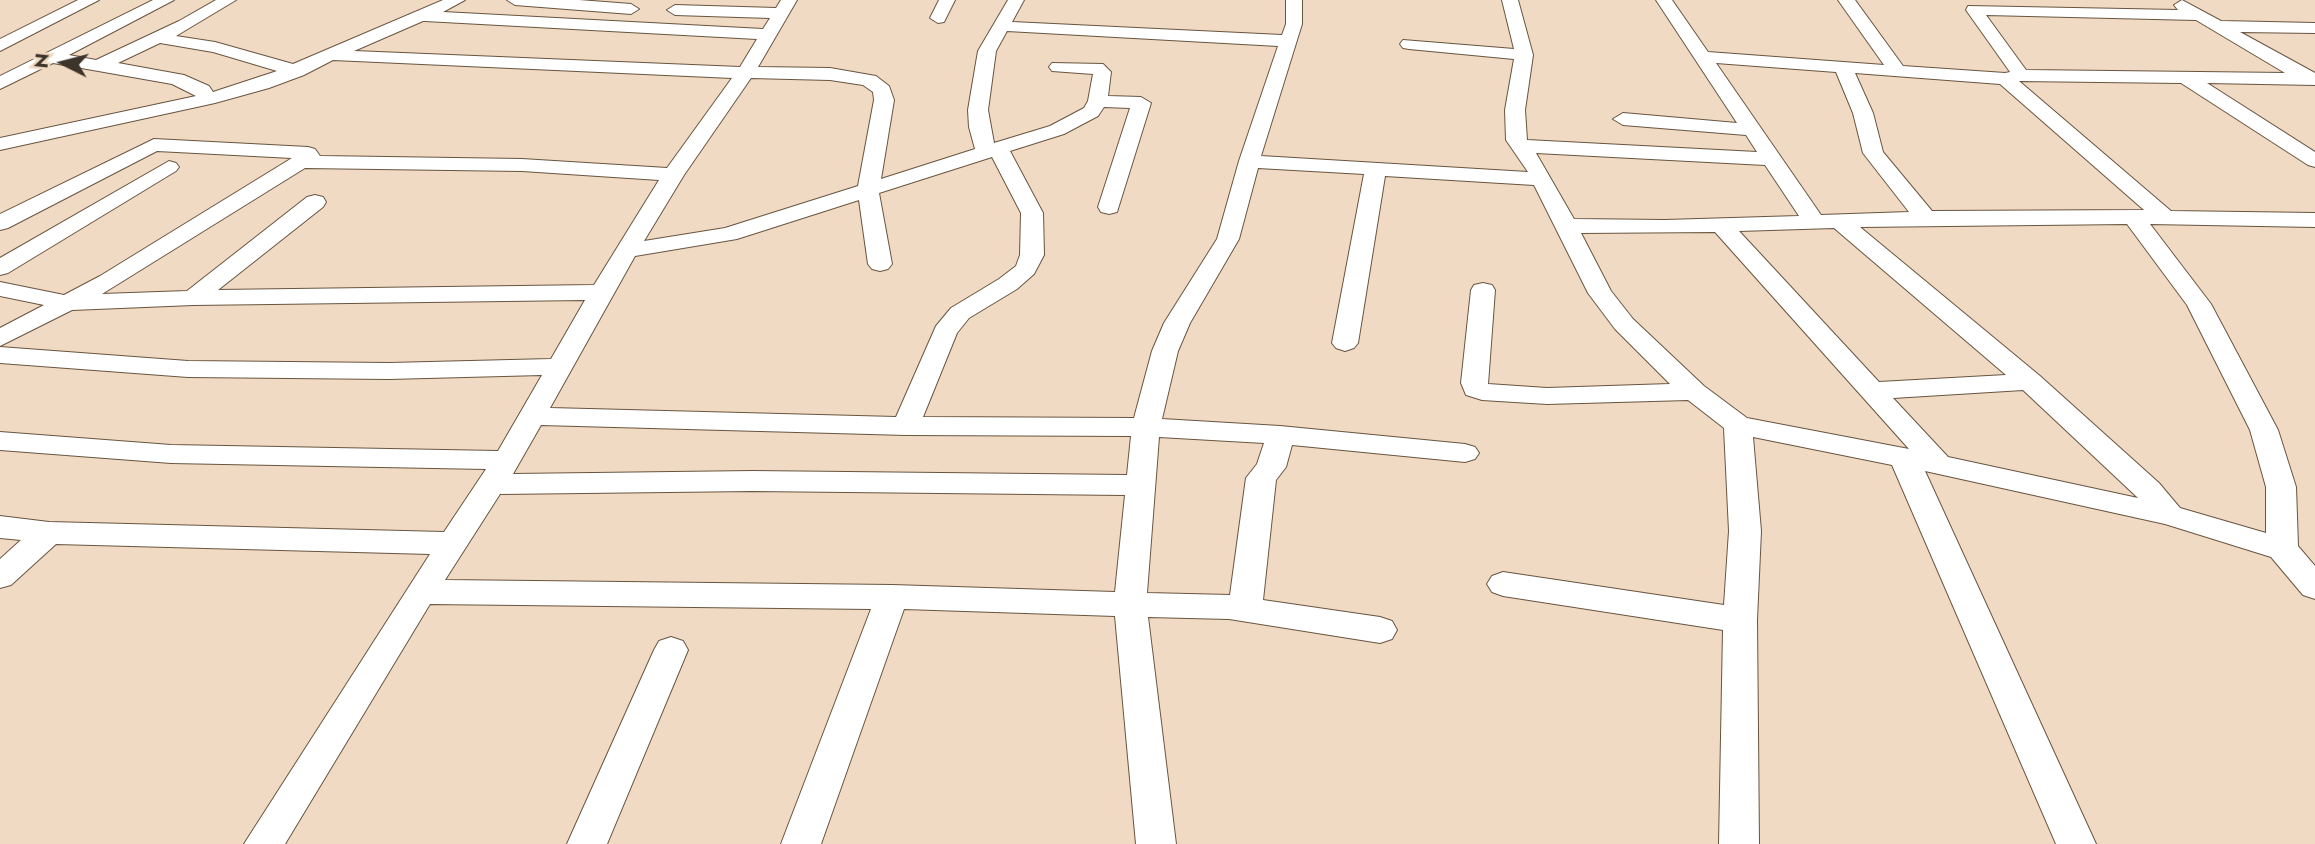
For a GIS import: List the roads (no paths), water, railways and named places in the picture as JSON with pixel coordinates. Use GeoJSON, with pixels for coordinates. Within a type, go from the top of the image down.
{"type":"FeatureCollection","features":[{"type":"Feature","properties":{"kind":"street"},"geometry":{"type":"LineString","coordinates":[[0,46],[91,0]]}},
{"type":"Feature","properties":{"kind":"street"},"geometry":{"type":"LineString","coordinates":[[0,83],[166,0]]}},
{"type":"Feature","properties":{"kind":"street"},"geometry":{"type":"LineString","coordinates":[[102,64],[159,38],[228,0]]}},
{"type":"Feature","properties":{"kind":"street"},"geometry":{"type":"LineString","coordinates":[[515,0],[779,16]]}},
{"type":"Feature","properties":{"kind":"street"},"geometry":{"type":"LineString","coordinates":[[938,18],[947,0]]}},
{"type":"Feature","properties":{"kind":"street"},"geometry":{"type":"LineString","coordinates":[[906,426],[945,331],[960,313],[1008,284],[1027,269],[1032,255],[1032,213],[979,127],[978,110],[987,51],[1016,0]]}},
{"type":"Feature","properties":{"kind":"street"},"geometry":{"type":"LineString","coordinates":[[1156,844],[1130,604],[1146,426],[1165,351],[1228,239],[1249,161],[1294,24],[1294,0]]}},
{"type":"Feature","properties":{"kind":"street"},"geometry":{"type":"LineString","coordinates":[[1510,0],[1524,55],[1515,110],[1515,135],[1542,179],[1600,293],[1624,324],[1694,392],[1738,425],[1939,464],[2169,515],[2282,549],[2315,587]]}},
{"type":"Feature","properties":{"kind":"street"},"geometry":{"type":"LineString","coordinates":[[1664,0],[1771,159],[1825,220],[2030,382],[2148,491],[2169,515]]}},
{"type":"Feature","properties":{"kind":"street"},"geometry":{"type":"LineString","coordinates":[[1846,0],[1871,31],[1897,71]]}},
{"type":"Feature","properties":{"kind":"street"},"geometry":{"type":"LineString","coordinates":[[2174,0],[2313,80]]}},
{"type":"Feature","properties":{"kind":"street"},"geometry":{"type":"LineString","coordinates":[[0,144],[208,99],[298,71],[423,8],[453,2]]}},
{"type":"Feature","properties":{"kind":"street"},"geometry":{"type":"LineString","coordinates":[[423,8],[779,16]]}},
{"type":"Feature","properties":{"kind":"street"},"geometry":{"type":"LineString","coordinates":[[2165,217],[2013,77],[1974,10],[2197,15]]}},
{"type":"Feature","properties":{"kind":"street"},"geometry":{"type":"LineString","coordinates":[[264,844],[499,472],[626,251],[673,176],[745,73],[779,16]]}},
{"type":"Feature","properties":{"kind":"street"},"geometry":{"type":"LineString","coordinates":[[2216,25],[2315,28]]}},
{"type":"Feature","properties":{"kind":"street"},"geometry":{"type":"LineString","coordinates":[[1000,26],[1288,41]]}},
{"type":"Feature","properties":{"kind":"street"},"geometry":{"type":"LineString","coordinates":[[159,38],[215,47],[298,71]]}},
{"type":"Feature","properties":{"kind":"street"},"geometry":{"type":"LineString","coordinates":[[1409,44],[1524,55]]}},
{"type":"Feature","properties":{"kind":"street"},"geometry":{"type":"LineString","coordinates":[[334,55],[850,75],[869,80],[882,90],[884,100],[868,191],[880,264]]}},
{"type":"Feature","properties":{"kind":"street"},"geometry":{"type":"LineString","coordinates":[[48,57],[102,64],[191,83],[202,90],[208,99]]}},
{"type":"Feature","properties":{"kind":"street"},"geometry":{"type":"LineString","coordinates":[[1704,57],[2013,77],[2183,76],[2313,80]]}},
{"type":"Feature","properties":{"kind":"street"},"geometry":{"type":"LineString","coordinates":[[1842,66],[1863,113],[1873,153],[1926,218]]}},
{"type":"Feature","properties":{"kind":"street"},"geometry":{"type":"LineString","coordinates":[[626,251],[729,234],[868,191],[1076,121],[1091,112],[1098,101],[1101,70],[1058,67]]}},
{"type":"Feature","properties":{"kind":"street"},"geometry":{"type":"LineString","coordinates":[[2183,76],[2315,160]]}},
{"type":"Feature","properties":{"kind":"street"},"geometry":{"type":"LineString","coordinates":[[1098,101],[1140,103],[1109,207]]}},
{"type":"Feature","properties":{"kind":"street"},"geometry":{"type":"LineString","coordinates":[[1623,119],[1754,130]]}},
{"type":"Feature","properties":{"kind":"street"},"geometry":{"type":"LineString","coordinates":[[0,223],[154,145],[308,153],[310,156],[68,303],[0,338]]}},
{"type":"Feature","properties":{"kind":"street"},"geometry":{"type":"LineString","coordinates":[[1521,146],[1771,159]]}},
{"type":"Feature","properties":{"kind":"street"},"geometry":{"type":"LineString","coordinates":[[1249,161],[1542,179]]}},
{"type":"Feature","properties":{"kind":"street"},"geometry":{"type":"LineString","coordinates":[[303,162],[522,164],[673,176]]}},
{"type":"Feature","properties":{"kind":"street"},"geometry":{"type":"LineString","coordinates":[[0,268],[169,167]]}},
{"type":"Feature","properties":{"kind":"street"},"geometry":{"type":"LineString","coordinates":[[1345,343],[1376,167]]}},
{"type":"Feature","properties":{"kind":"street"},"geometry":{"type":"LineString","coordinates":[[193,298],[315,202]]}},
{"type":"Feature","properties":{"kind":"street"},"geometry":{"type":"LineString","coordinates":[[2133,217],[2199,304],[2264,430],[2281,487],[2282,549]]}},
{"type":"Feature","properties":{"kind":"street"},"geometry":{"type":"LineString","coordinates":[[1565,226],[1654,228],[1926,218],[2165,217],[2315,220]]}},
{"type":"Feature","properties":{"kind":"street"},"geometry":{"type":"LineString","coordinates":[[1721,225],[1939,464]]}},
{"type":"Feature","properties":{"kind":"street"},"geometry":{"type":"LineString","coordinates":[[0,289],[68,303],[193,298],[602,292]]}},
{"type":"Feature","properties":{"kind":"street"},"geometry":{"type":"LineString","coordinates":[[1483,290],[1474,383],[1476,389],[1482,393],[1547,396],[1694,392]]}},
{"type":"Feature","properties":{"kind":"street"},"geometry":{"type":"LineString","coordinates":[[0,355],[188,369],[389,371],[559,366]]}},
{"type":"Feature","properties":{"kind":"street"},"geometry":{"type":"LineString","coordinates":[[1872,391],[2030,382]]}},
{"type":"Feature","properties":{"kind":"street"},"geometry":{"type":"LineString","coordinates":[[531,415],[906,426],[1146,426],[1280,435],[1465,453]]}},
{"type":"Feature","properties":{"kind":"street"},"geometry":{"type":"LineString","coordinates":[[1738,425],[1745,531],[1740,620],[1739,844]]}},
{"type":"Feature","properties":{"kind":"street"},"geometry":{"type":"LineString","coordinates":[[1245,609],[1261,478],[1271,467],[1280,435]]}},
{"type":"Feature","properties":{"kind":"street"},"geometry":{"type":"LineString","coordinates":[[0,441],[171,454],[499,472],[767,481],[1139,485]]}},
{"type":"Feature","properties":{"kind":"street"},"geometry":{"type":"LineString","coordinates":[[1904,458],[2076,844]]}},
{"type":"Feature","properties":{"kind":"street"},"geometry":{"type":"LineString","coordinates":[[0,527],[49,533],[453,543]]}},
{"type":"Feature","properties":{"kind":"street"},"geometry":{"type":"LineString","coordinates":[[0,577],[49,533]]}},
{"type":"Feature","properties":{"kind":"street"},"geometry":{"type":"LineString","coordinates":[[1503,584],[1740,620]]}},
{"type":"Feature","properties":{"kind":"street"},"geometry":{"type":"LineString","coordinates":[[421,592],[892,597],[1130,604],[1245,609],[1380,629]]}},
{"type":"Feature","properties":{"kind":"street"},"geometry":{"type":"LineString","coordinates":[[801,844],[892,597]]}},
{"type":"Feature","properties":{"kind":"street"},"geometry":{"type":"LineString","coordinates":[[587,844],[671,650]]}}]}
